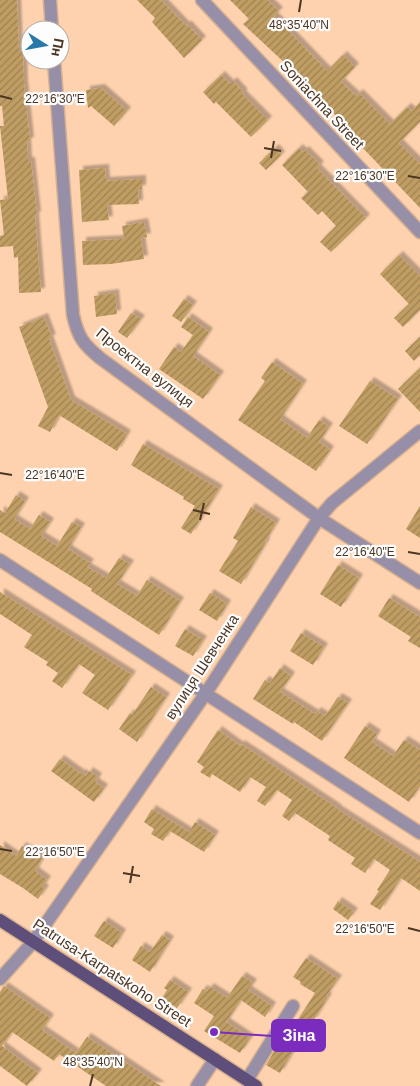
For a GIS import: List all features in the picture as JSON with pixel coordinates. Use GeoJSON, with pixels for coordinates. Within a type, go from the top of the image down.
{"type":"FeatureCollection","features":[{"type":"Feature","properties":{"kind":"main road","name":"Patrusa-Karpatskoho Street"},"geometry":{"type":"LineString","coordinates":[[0,920],[251,1083]]}},
{"type":"Feature","properties":{"kind":"street"},"geometry":{"type":"LineString","coordinates":[[50,0],[51,20]]}},
{"type":"Feature","properties":{"kind":"street","name":"Soniachna Street"},"geometry":{"type":"LineString","coordinates":[[202,0],[420,232]]}},
{"type":"Feature","properties":{"kind":"street","name":"Проектна вулиця"},"geometry":{"type":"LineString","coordinates":[[55,70],[73,315],[77,332],[84,345],[319,518],[420,583]]}},
{"type":"Feature","properties":{"kind":"street","name":"вулиця Шевченка"},"geometry":{"type":"LineString","coordinates":[[0,979],[33,942],[206,693],[319,518],[332,503],[420,431]]}},
{"type":"Feature","properties":{"kind":"street"},"geometry":{"type":"LineString","coordinates":[[0,560],[420,833]]}},
{"type":"Feature","properties":{"kind":"street"},"geometry":{"type":"LineString","coordinates":[[251,1083],[294,1006]]}},
{"type":"Feature","properties":{"kind":"street"},"geometry":{"type":"LineString","coordinates":[[197,1086],[215,1059]]}},
{"type":"Feature","properties":{"kind":"building"},"geometry":{"type":"Polygon","coordinates":[[[0,0],[17,0],[20,70],[24,70],[30,141],[27,142],[28,161],[31,161],[37,215],[35,216],[41,292],[19,293],[18,257],[14,258],[13,246],[0,247],[0,236],[4,235],[0,200],[8,199],[0,126],[4,126],[2,106],[0,106],[0,0]]]}},
{"type":"Feature","properties":{"kind":"building"},"geometry":{"type":"Polygon","coordinates":[[[137,0],[161,0],[202,40],[184,58],[152,22],[155,18],[137,0]]]}},
{"type":"Feature","properties":{"kind":"building"},"geometry":{"type":"Polygon","coordinates":[[[230,0],[267,0],[279,11],[274,16],[327,71],[343,55],[355,67],[341,82],[356,96],[359,93],[390,124],[407,107],[412,111],[420,102],[420,122],[399,143],[420,164],[420,208],[288,66],[243,24],[249,19],[230,0]]]}},
{"type":"Feature","properties":{"kind":"building"},"geometry":{"type":"Polygon","coordinates":[[[221,75],[230,84],[233,81],[244,93],[242,94],[268,120],[251,137],[216,102],[214,104],[203,92],[221,75]]]}},
{"type":"Feature","properties":{"kind":"building"},"geometry":{"type":"Polygon","coordinates":[[[101,88],[127,111],[114,126],[91,106],[88,108],[86,90],[101,88]]]}},
{"type":"Feature","properties":{"kind":"building"},"geometry":{"type":"Polygon","coordinates":[[[275,148],[281,155],[266,170],[259,163],[275,148]]]}},
{"type":"Feature","properties":{"kind":"building"},"geometry":{"type":"Polygon","coordinates":[[[299,148],[303,152],[305,150],[320,165],[317,168],[366,218],[331,252],[320,242],[336,226],[322,211],[318,215],[301,198],[308,192],[282,165],[299,148]]]}},
{"type":"Feature","properties":{"kind":"building"},"geometry":{"type":"Polygon","coordinates":[[[105,168],[106,181],[142,179],[142,189],[138,189],[139,204],[107,205],[109,220],[82,222],[79,170],[105,168]]]}},
{"type":"Feature","properties":{"kind":"building"},"geometry":{"type":"Polygon","coordinates":[[[144,222],[147,237],[141,238],[144,259],[111,264],[83,265],[82,241],[124,239],[122,226],[144,222]]]}},
{"type":"Feature","properties":{"kind":"building"},"geometry":{"type":"Polygon","coordinates":[[[399,255],[420,276],[420,310],[403,327],[394,318],[409,304],[380,274],[399,255]]]}},
{"type":"Feature","properties":{"kind":"building"},"geometry":{"type":"Polygon","coordinates":[[[115,293],[117,314],[96,317],[94,296],[115,293]]]}},
{"type":"Feature","properties":{"kind":"building"},"geometry":{"type":"Polygon","coordinates":[[[184,299],[193,305],[181,322],[172,316],[184,299]]]}},
{"type":"Feature","properties":{"kind":"building"},"geometry":{"type":"Polygon","coordinates":[[[131,313],[141,319],[127,338],[118,332],[131,313]]]}},
{"type":"Feature","properties":{"kind":"building"},"geometry":{"type":"Polygon","coordinates":[[[44,317],[52,338],[49,339],[71,400],[127,434],[117,451],[59,415],[50,432],[38,426],[48,407],[19,327],[44,317]]]}},
{"type":"Feature","properties":{"kind":"building"},"geometry":{"type":"Polygon","coordinates":[[[188,317],[209,332],[193,356],[220,375],[203,399],[159,369],[174,347],[181,352],[193,335],[181,327],[188,317]]]}},
{"type":"Feature","properties":{"kind":"building"},"geometry":{"type":"Polygon","coordinates":[[[420,337],[420,355],[414,361],[405,351],[420,337]]]}},
{"type":"Feature","properties":{"kind":"building"},"geometry":{"type":"Polygon","coordinates":[[[272,362],[303,384],[280,419],[307,438],[319,420],[329,427],[319,442],[330,450],[316,471],[238,420],[265,381],[261,378],[272,362]]]}},
{"type":"Feature","properties":{"kind":"building"},"geometry":{"type":"Polygon","coordinates":[[[420,368],[420,412],[398,389],[420,368]]]}},
{"type":"Feature","properties":{"kind":"building"},"geometry":{"type":"Polygon","coordinates":[[[370,381],[398,399],[367,444],[339,426],[370,381]]]}},
{"type":"Feature","properties":{"kind":"building"},"geometry":{"type":"Polygon","coordinates":[[[143,444],[219,489],[191,534],[181,528],[195,506],[183,499],[184,497],[131,465],[143,444]]]}},
{"type":"Feature","properties":{"kind":"building"},"geometry":{"type":"Polygon","coordinates":[[[16,495],[25,501],[14,519],[30,529],[39,515],[50,522],[41,536],[57,546],[72,522],[81,527],[68,549],[90,563],[87,567],[106,578],[119,558],[130,564],[117,584],[137,596],[147,580],[180,601],[159,635],[91,591],[92,589],[0,532],[0,510],[5,513],[16,495]]]}},
{"type":"Feature","properties":{"kind":"building"},"geometry":{"type":"Polygon","coordinates":[[[420,506],[420,538],[406,529],[420,506]]]}},
{"type":"Feature","properties":{"kind":"building"},"geometry":{"type":"Polygon","coordinates":[[[251,507],[276,523],[241,584],[219,571],[238,541],[233,538],[251,507]]]}},
{"type":"Feature","properties":{"kind":"building"},"geometry":{"type":"Polygon","coordinates":[[[338,565],[359,578],[341,607],[320,594],[338,565]]]}},
{"type":"Feature","properties":{"kind":"building"},"geometry":{"type":"Polygon","coordinates":[[[0,592],[132,675],[108,710],[82,693],[95,675],[79,664],[62,688],[52,681],[58,673],[46,665],[48,662],[24,647],[32,635],[0,614],[0,592]]]}},
{"type":"Feature","properties":{"kind":"building"},"geometry":{"type":"Polygon","coordinates":[[[210,593],[227,604],[217,621],[199,610],[210,593]]]}},
{"type":"Feature","properties":{"kind":"building"},"geometry":{"type":"Polygon","coordinates":[[[389,598],[420,617],[420,648],[408,641],[411,637],[378,616],[389,598]]]}},
{"type":"Feature","properties":{"kind":"building"},"geometry":{"type":"Polygon","coordinates":[[[185,629],[203,640],[193,656],[175,646],[185,629]]]}},
{"type":"Feature","properties":{"kind":"building"},"geometry":{"type":"Polygon","coordinates":[[[301,633],[324,647],[313,665],[290,651],[301,633]]]}},
{"type":"Feature","properties":{"kind":"building"},"geometry":{"type":"Polygon","coordinates":[[[280,668],[291,676],[280,692],[315,714],[317,711],[325,716],[338,697],[348,703],[322,741],[294,722],[293,724],[253,699],[265,680],[270,683],[280,668]]]}},
{"type":"Feature","properties":{"kind":"building"},"geometry":{"type":"Polygon","coordinates":[[[151,687],[166,697],[137,742],[119,729],[130,713],[132,715],[151,687]]]}},
{"type":"Feature","properties":{"kind":"building"},"geometry":{"type":"Polygon","coordinates":[[[365,726],[377,734],[372,742],[393,756],[404,740],[420,750],[420,786],[409,802],[344,758],[365,726]]]}},
{"type":"Feature","properties":{"kind":"building"},"geometry":{"type":"Polygon","coordinates":[[[218,730],[420,862],[420,891],[401,878],[380,910],[370,904],[390,870],[374,859],[365,873],[351,864],[355,858],[328,840],[330,836],[295,813],[289,821],[282,816],[292,800],[277,790],[265,806],[257,801],[266,787],[250,777],[240,792],[212,774],[210,778],[200,772],[204,767],[197,762],[218,730]]]}},
{"type":"Feature","properties":{"kind":"building"},"geometry":{"type":"Polygon","coordinates":[[[60,759],[81,774],[86,776],[89,771],[98,777],[95,782],[104,788],[94,802],[51,771],[60,759]]]}},
{"type":"Feature","properties":{"kind":"building"},"geometry":{"type":"Polygon","coordinates":[[[152,809],[189,832],[195,822],[215,835],[204,852],[170,831],[163,841],[151,834],[154,829],[144,822],[152,809]]]}},
{"type":"Feature","properties":{"kind":"building"},"geometry":{"type":"Polygon","coordinates":[[[0,845],[16,856],[22,846],[42,858],[35,871],[47,880],[42,887],[45,889],[38,899],[0,874],[0,845]]]}},
{"type":"Feature","properties":{"kind":"building"},"geometry":{"type":"Polygon","coordinates":[[[338,901],[354,912],[348,920],[333,909],[338,901]]]}},
{"type":"Feature","properties":{"kind":"building"},"geometry":{"type":"Polygon","coordinates":[[[104,921],[122,933],[113,948],[94,936],[104,921]]]}},
{"type":"Feature","properties":{"kind":"building"},"geometry":{"type":"Polygon","coordinates":[[[162,935],[170,940],[150,972],[132,960],[141,946],[150,952],[162,935]]]}},
{"type":"Feature","properties":{"kind":"building"},"geometry":{"type":"Polygon","coordinates":[[[306,958],[338,979],[280,1073],[266,1065],[281,1040],[284,1041],[315,993],[300,984],[301,982],[293,977],[306,958]]]}},
{"type":"Feature","properties":{"kind":"building"},"geometry":{"type":"Polygon","coordinates":[[[242,976],[253,983],[248,990],[272,1006],[265,1017],[241,1000],[226,1022],[250,1038],[240,1053],[204,1031],[214,1016],[194,1003],[203,989],[207,991],[210,987],[227,998],[242,976]]]}},
{"type":"Feature","properties":{"kind":"building"},"geometry":{"type":"Polygon","coordinates":[[[170,980],[188,992],[177,1008],[162,998],[167,990],[164,988],[170,980]]]}},
{"type":"Feature","properties":{"kind":"building"},"geometry":{"type":"Polygon","coordinates":[[[4,986],[50,1018],[42,1030],[76,1053],[87,1037],[161,1086],[106,1086],[59,1054],[54,1061],[12,1032],[2,1046],[38,1073],[27,1086],[0,1066],[0,992],[4,986]]]}},
{"type":"Feature","properties":{"kind":"place","name":"Зіна"},"geometry":{"type":"Point","coordinates":[214,1032]}}]}
